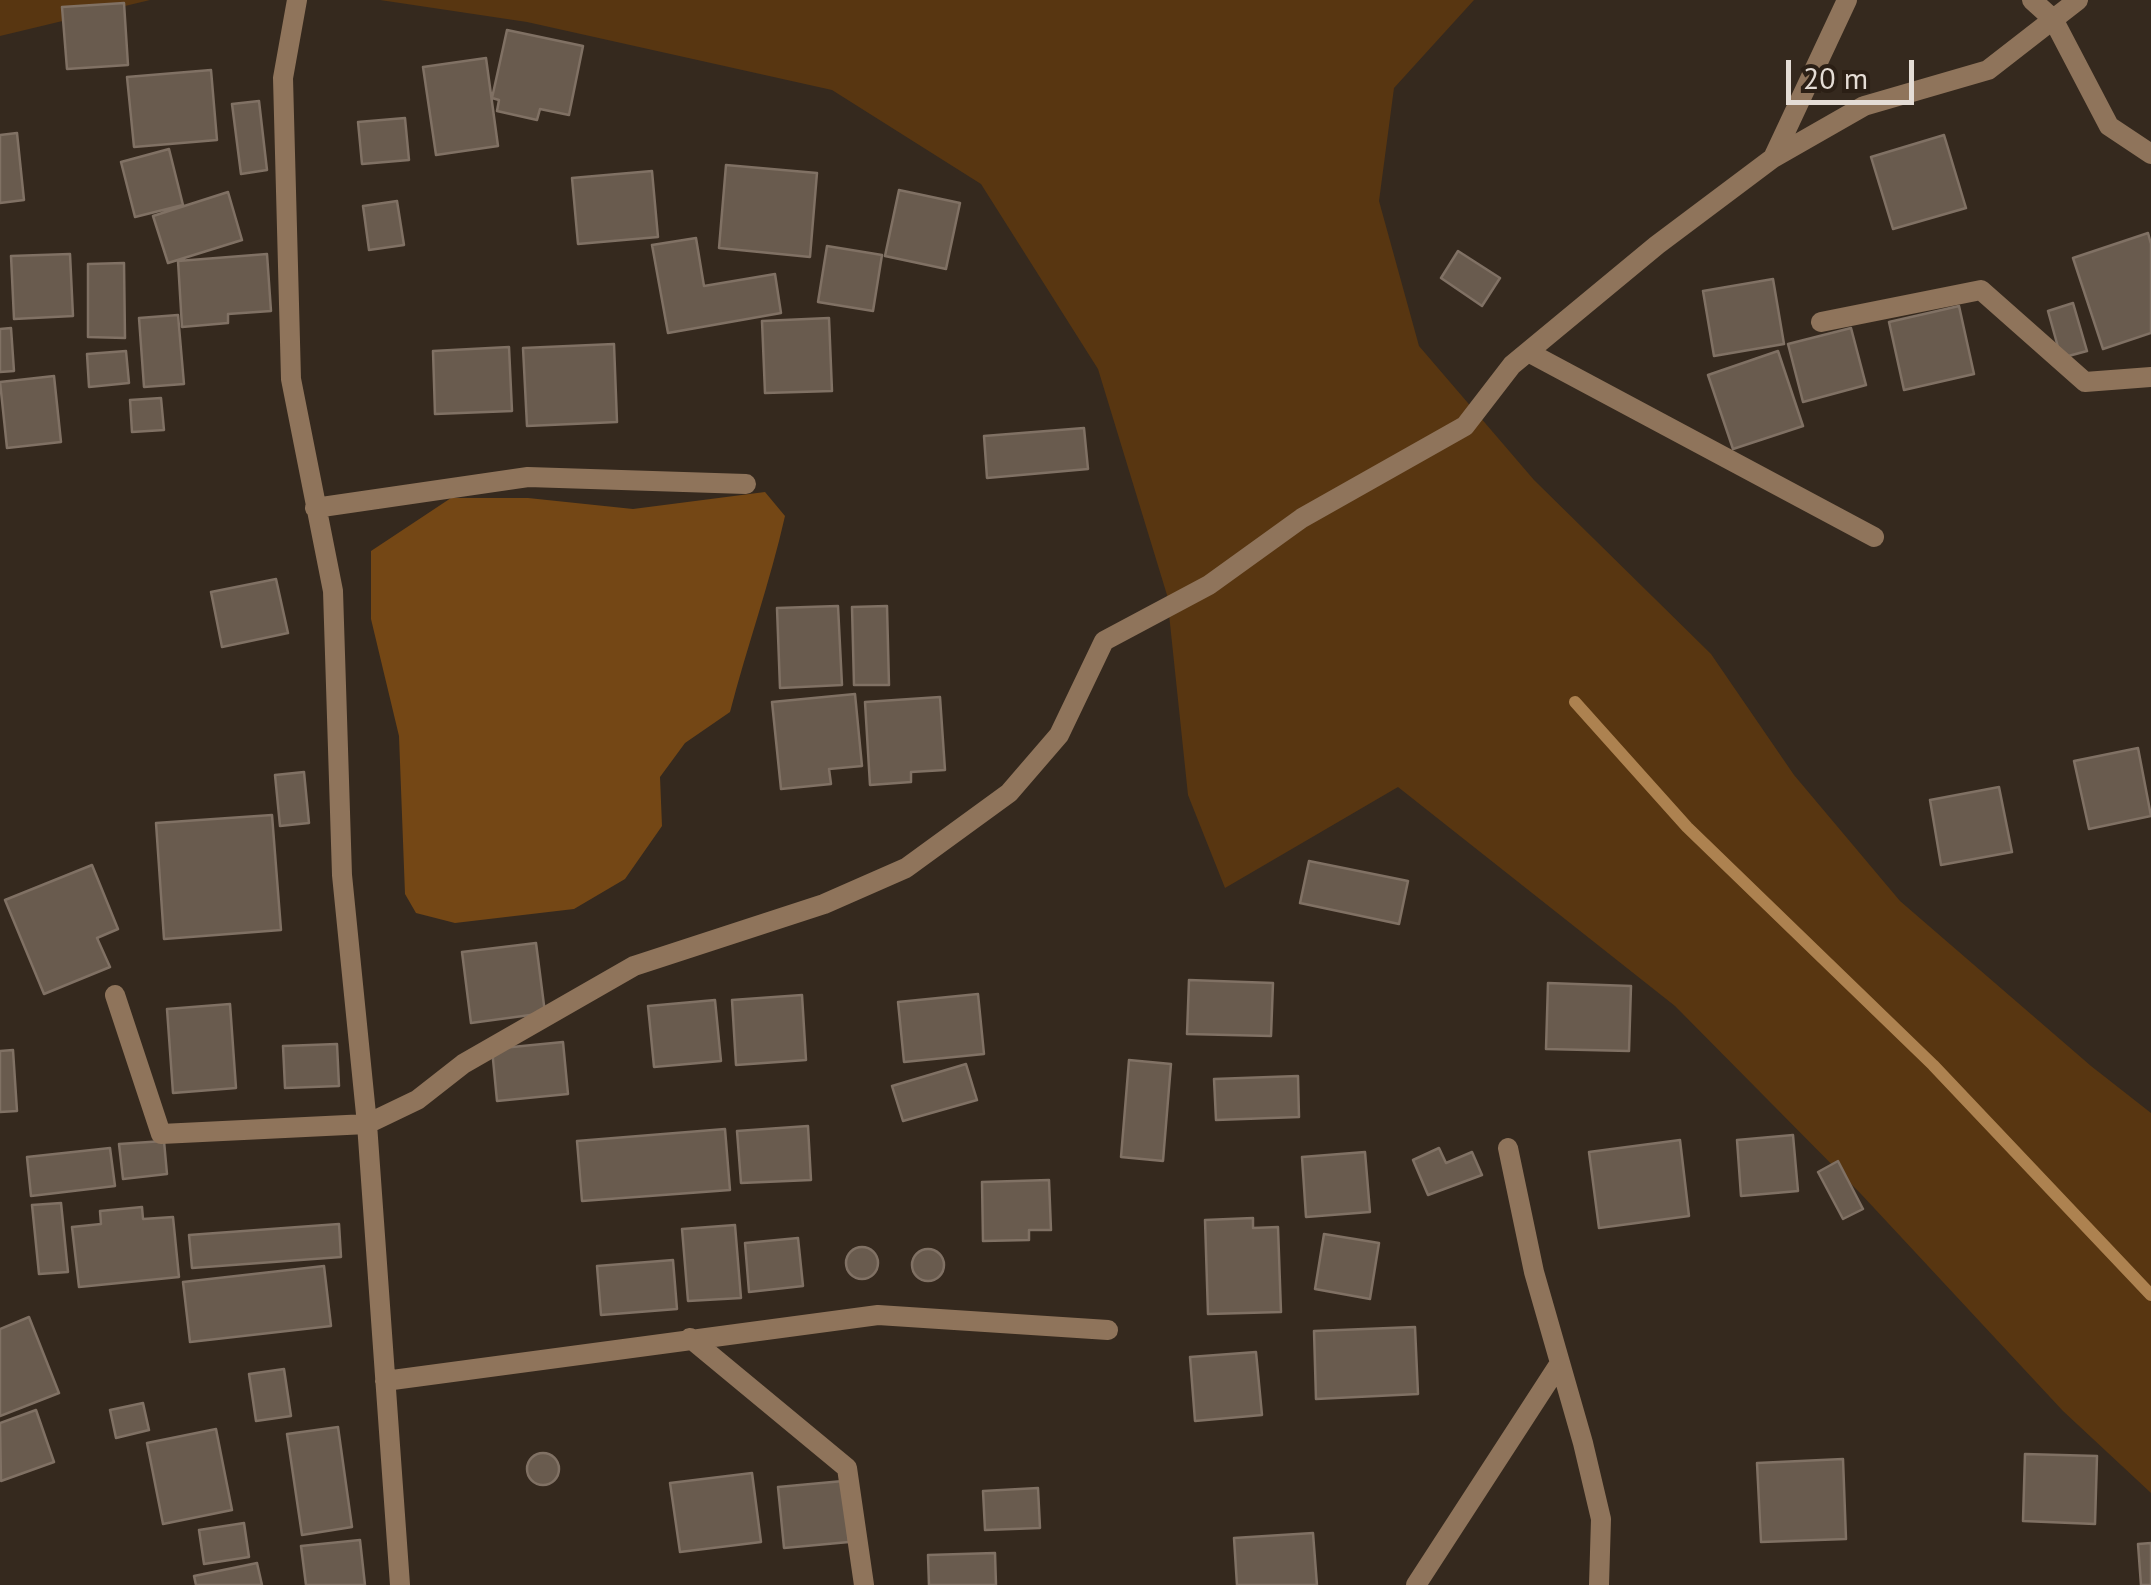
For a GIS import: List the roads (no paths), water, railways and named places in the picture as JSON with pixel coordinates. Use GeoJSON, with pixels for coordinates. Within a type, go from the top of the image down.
{"type":"FeatureCollection","features":[{"type":"Feature","properties":{"kind":"street"},"geometry":{"type":"LineString","coordinates":[[298,0],[283,78],[291,380],[333,591],[342,875],[367,1124],[400,1585]]}},
{"type":"Feature","properties":{"kind":"street"},"geometry":{"type":"LineString","coordinates":[[1773,158],[1847,0]]}},
{"type":"Feature","properties":{"kind":"street"},"geometry":{"type":"LineString","coordinates":[[2032,0],[2053,20],[2110,126],[2151,154]]}},
{"type":"Feature","properties":{"kind":"street"},"geometry":{"type":"LineString","coordinates":[[115,995],[161,1134],[367,1124],[417,1100],[463,1064],[634,966],[824,904],[906,868],[1008,792],[1059,735],[1104,641],[1209,584],[1302,518],[1465,426],[1512,365],[1657,244],[1773,158],[1864,106],[1988,70],[2078,0]]}},
{"type":"Feature","properties":{"kind":"street"},"geometry":{"type":"LineString","coordinates":[[1821,322],[1980,290],[2086,382],[2151,377]]}},
{"type":"Feature","properties":{"kind":"street"},"geometry":{"type":"LineString","coordinates":[[1528,352],[1874,536]]}},
{"type":"Feature","properties":{"kind":"street"},"geometry":{"type":"LineString","coordinates":[[314,508],[528,477],[746,484]]}},
{"type":"Feature","properties":{"kind":"street"},"geometry":{"type":"LineString","coordinates":[[1508,1148],[1534,1272],[1601,1520],[1600,1585]]}},
{"type":"Feature","properties":{"kind":"street"},"geometry":{"type":"LineString","coordinates":[[386,1381],[878,1315],[1108,1330]]}},
{"type":"Feature","properties":{"kind":"street"},"geometry":{"type":"LineString","coordinates":[[690,1338],[847,1468],[864,1585]]}},
{"type":"Feature","properties":{"kind":"street"},"geometry":{"type":"LineString","coordinates":[[1416,1585],[1560,1363]]}},
{"type":"Feature","properties":{"kind":"waterway"},"geometry":{"type":"LineString","coordinates":[[1575,702],[1687,827],[1933,1065],[2151,1295]]}}]}
